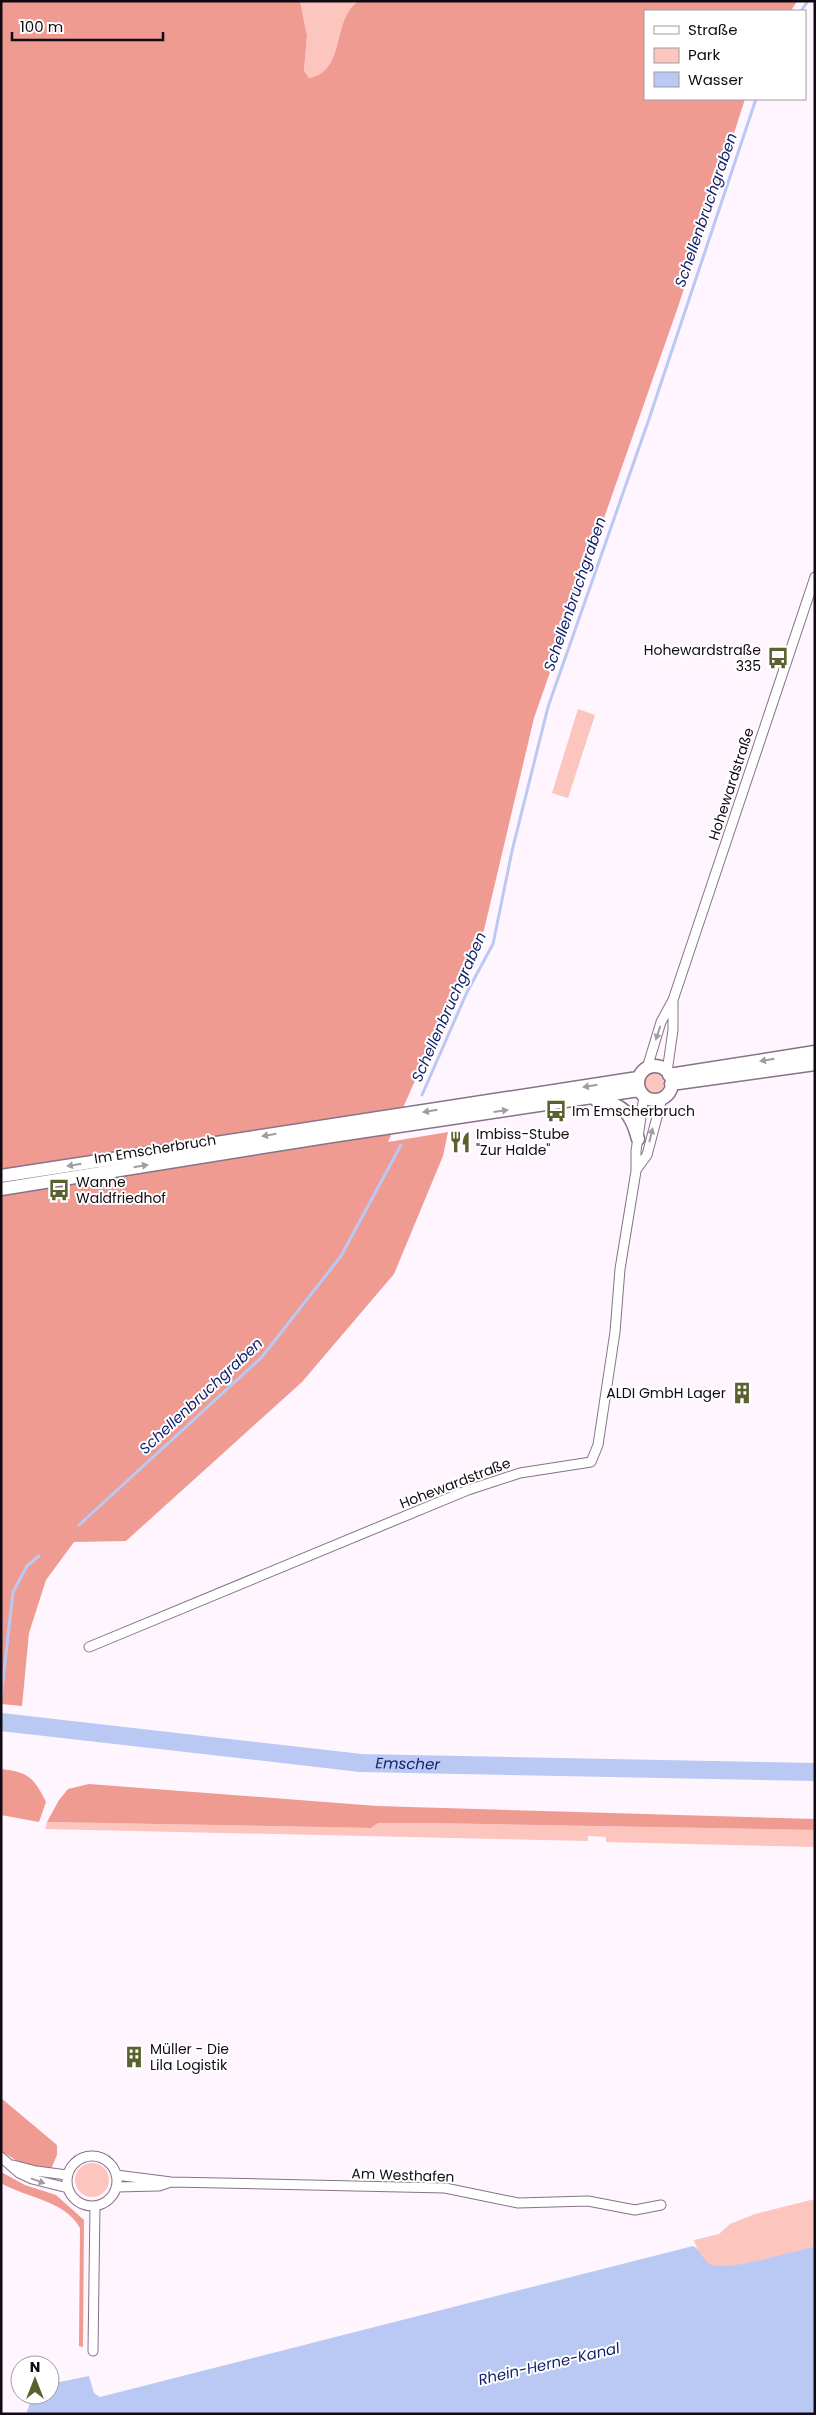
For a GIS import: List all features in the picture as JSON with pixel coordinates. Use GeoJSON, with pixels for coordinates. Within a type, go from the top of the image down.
{"type":"FeatureCollection","features":[{"type":"Feature","properties":{"kind":"main road"},"geometry":{"type":"LineString","coordinates":[[669,1077],[815,1052]]}},
{"type":"Feature","properties":{"kind":"main road"},"geometry":{"type":"LineString","coordinates":[[641,1088],[647,1068],[657,1066],[669,1077],[815,1064]]}},
{"type":"Feature","properties":{"kind":"main road"},"geometry":{"type":"LineString","coordinates":[[662,1098],[668,1093],[669,1077]]}},
{"type":"Feature","properties":{"kind":"main road","name":"Im Emscherbruch"},"geometry":{"type":"LineString","coordinates":[[1,1189],[641,1088]]}},
{"type":"Feature","properties":{"kind":"main road","name":"Im Emscherbruch"},"geometry":{"type":"LineString","coordinates":[[1,1176],[641,1088],[656,1100],[662,1098]]}},
{"type":"Feature","properties":{"kind":"main road"},"geometry":{"type":"LineString","coordinates":[[582,1098],[612,1102],[625,1110],[633,1122],[638,1139]]}},
{"type":"Feature","properties":{"kind":"street","name":"Hohewardstraße"},"geometry":{"type":"LineString","coordinates":[[647,1068],[661,1022],[673,1000],[815,577]]}},
{"type":"Feature","properties":{"kind":"street","name":"Hohewardstraße"},"geometry":{"type":"LineString","coordinates":[[669,1077],[673,1030],[673,1000]]}},
{"type":"Feature","properties":{"kind":"street","name":"Hohewardstraße"},"geometry":{"type":"LineString","coordinates":[[89,1647],[468,1490],[520,1473],[591,1462],[598,1445],[615,1332],[620,1269],[636,1171],[641,1088]]}},
{"type":"Feature","properties":{"kind":"street","name":"Hohewardstraße"},"geometry":{"type":"LineString","coordinates":[[636,1171],[647,1155],[662,1098]]}},
{"type":"Feature","properties":{"kind":"street"},"geometry":{"type":"LineString","coordinates":[[95,2156],[108,2162],[116,2175],[116,2187],[108,2200],[95,2206],[78,2202],[68,2188],[67,2175],[70,2168],[80,2159],[95,2156]]}},
{"type":"Feature","properties":{"kind":"street"},"geometry":{"type":"LineString","coordinates":[[1,2157],[13,2165],[19,2172],[32,2179],[68,2188]]}},
{"type":"Feature","properties":{"kind":"street"},"geometry":{"type":"LineString","coordinates":[[13,2165],[36,2171],[67,2175]]}},
{"type":"Feature","properties":{"kind":"street","name":"Am Westhafen"},"geometry":{"type":"LineString","coordinates":[[116,2175],[171,2182],[445,2188],[518,2203],[588,2201],[635,2210],[661,2205]]}},
{"type":"Feature","properties":{"kind":"street","name":"Am Westhafen"},"geometry":{"type":"LineString","coordinates":[[116,2187],[159,2186],[171,2182]]}},
{"type":"Feature","properties":{"kind":"street"},"geometry":{"type":"LineString","coordinates":[[93,2351],[95,2206]]}},
{"type":"Feature","properties":{"kind":"green space"},"geometry":{"type":"Polygon","coordinates":[[[300,1],[359,1],[350,9],[345,19],[329,65],[321,73],[309,78],[304,72],[307,36],[300,1]]]}},
{"type":"Feature","properties":{"kind":"green space"},"geometry":{"type":"Polygon","coordinates":[[[578,709],[595,715],[568,798],[552,793],[578,709]]]}},
{"type":"Feature","properties":{"kind":"green space"},"geometry":{"type":"Polygon","coordinates":[[[654,1073],[661,1076],[664,1083],[661,1090],[654,1093],[647,1090],[644,1083],[647,1076],[654,1073]]]}},
{"type":"Feature","properties":{"kind":"green space"},"geometry":{"type":"Polygon","coordinates":[[[47,1822],[371,1828],[378,1823],[428,1823],[815,1830],[815,1847],[606,1842],[606,1837],[588,1836],[588,1841],[45,1829],[47,1822]]]}},
{"type":"Feature","properties":{"kind":"green space"},"geometry":{"type":"Polygon","coordinates":[[[92,2163],[99,2164],[104,2168],[108,2173],[108,2187],[104,2192],[99,2196],[92,2197],[85,2196],[80,2192],[76,2187],[75,2180],[76,2173],[80,2168],[85,2164],[92,2163]]]}},
{"type":"Feature","properties":{"kind":"green space"},"geometry":{"type":"Polygon","coordinates":[[[815,2199],[815,2246],[761,2260],[731,2266],[719,2266],[711,2265],[705,2261],[695,2243],[694,2240],[719,2234],[730,2224],[755,2214],[815,2199]]]}},
{"type":"Feature","properties":{"kind":"shaded area"},"geometry":{"type":"Polygon","coordinates":[[[1,1],[300,1],[307,36],[304,71],[309,78],[321,73],[329,65],[345,19],[350,9],[359,1],[797,1],[792,10],[644,10],[644,100],[745,100],[679,304],[534,718],[484,930],[468,960],[388,1142],[448,1132],[443,1156],[394,1274],[302,1382],[126,1541],[74,1542],[46,1580],[29,1633],[22,1706],[1,1704],[1,1]]]}},
{"type":"Feature","properties":{"kind":"shaded area"},"geometry":{"type":"Polygon","coordinates":[[[1,1769],[24,1774],[38,1787],[46,1802],[39,1822],[1,1815],[1,1769]]]}},
{"type":"Feature","properties":{"kind":"shaded area"},"geometry":{"type":"Polygon","coordinates":[[[89,1784],[377,1806],[815,1819],[815,1830],[428,1823],[378,1823],[371,1828],[47,1822],[59,1800],[68,1789],[89,1784]]]}},
{"type":"Feature","properties":{"kind":"shaded area"},"geometry":{"type":"Polygon","coordinates":[[[1,2098],[57,2145],[57,2155],[51,2169],[22,2164],[1,2151],[1,2098]]]}},
{"type":"Feature","properties":{"kind":"shaded area"},"geometry":{"type":"Polygon","coordinates":[[[1,2172],[25,2185],[56,2195],[84,2220],[83,2347],[79,2346],[80,2228],[65,2211],[55,2205],[1,2183],[1,2172]]]}},
{"type":"Feature","properties":{"kind":"water","name":"Rhein-Herne-Kanal"},"geometry":{"type":"Polygon","coordinates":[[[693,2246],[709,2263],[720,2266],[762,2260],[815,2246],[815,2414],[26,2414],[29,2405],[60,2405],[60,2382],[89,2376],[94,2393],[100,2397],[693,2246]]]}},
{"type":"Feature","properties":{"kind":"waterway","name":"Schellenbruchgraben"},"geometry":{"type":"LineString","coordinates":[[802,10],[808,1]]}},
{"type":"Feature","properties":{"kind":"waterway","name":"Schellenbruchgraben"},"geometry":{"type":"LineString","coordinates":[[422,1095],[467,992],[493,944],[512,851],[548,707],[649,419],[756,100]]}},
{"type":"Feature","properties":{"kind":"waterway","name":"Schellenbruchgraben"},"geometry":{"type":"LineString","coordinates":[[79,1525],[261,1358],[341,1256],[401,1145]]}},
{"type":"Feature","properties":{"kind":"waterway","name":"Schellenbruchgraben"},"geometry":{"type":"LineString","coordinates":[[1,1698],[13,1592],[27,1566],[39,1556]]}},
{"type":"Feature","properties":{"kind":"waterway","name":"Emscher"},"geometry":{"type":"LineString","coordinates":[[1,1722],[361,1763],[815,1772]]}},
{"type":"Feature","properties":{"kind":"place","name":"Hohewardstraße 335"},"geometry":{"type":"Point","coordinates":[778,658]}},
{"type":"Feature","properties":{"kind":"place","name":"Im Emscherbruch"},"geometry":{"type":"Point","coordinates":[556,1111]}},
{"type":"Feature","properties":{"kind":"place","name":"Imbiss-Stube \"Zur Halde\""},"geometry":{"type":"Point","coordinates":[460,1142]}},
{"type":"Feature","properties":{"kind":"place","name":"Wanne Waldfriedhof"},"geometry":{"type":"Point","coordinates":[59,1190]}},
{"type":"Feature","properties":{"kind":"place","name":"ALDI GmbH Lager"},"geometry":{"type":"Point","coordinates":[742,1393]}},
{"type":"Feature","properties":{"kind":"place","name":"Müller - Die Lila Logistik"},"geometry":{"type":"Point","coordinates":[134,2057]}}]}
